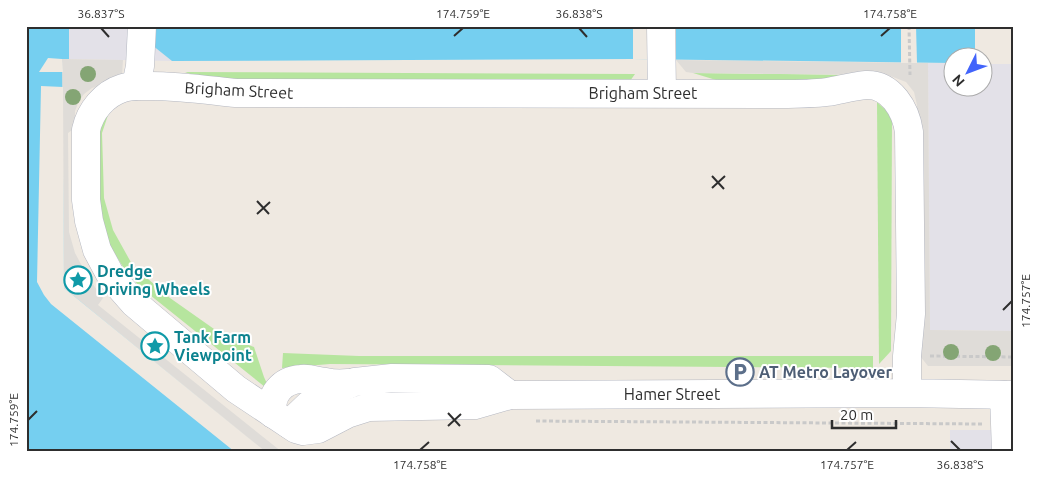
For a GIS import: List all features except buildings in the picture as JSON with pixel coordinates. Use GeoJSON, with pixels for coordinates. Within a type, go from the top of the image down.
{"type":"FeatureCollection","features":[{"type":"Feature","properties":{"kind":"street"},"geometry":{"type":"LineString","coordinates":[[136,86],[140,66],[142,26]]}},
{"type":"Feature","properties":{"kind":"street"},"geometry":{"type":"LineString","coordinates":[[660,26],[662,93]]}},
{"type":"Feature","properties":{"kind":"street","name":"Brigham Street"},"geometry":{"type":"LineString","coordinates":[[96,107],[116,91],[136,86],[182,87],[236,93],[801,94],[828,92],[865,85],[878,87],[891,95],[904,112],[909,132],[911,314],[907,356],[907,393]]}},
{"type":"Feature","properties":{"kind":"street","name":"Hamer Street"},"geometry":{"type":"LineString","coordinates":[[96,107],[86,130],[86,200],[93,238],[105,266],[120,289],[134,303],[236,389],[296,429],[310,430],[369,407],[475,405],[510,394],[907,393],[1009,395]]}},
{"type":"Feature","properties":{"kind":"street"},"geometry":{"type":"LineString","coordinates":[[281,419],[335,390],[355,382],[392,378],[488,379],[510,394]]}},
{"type":"Feature","properties":{"kind":"street"},"geometry":{"type":"LineString","coordinates":[[1006,452],[1009,395]]}},
{"type":"Feature","properties":{"kind":"path"},"geometry":{"type":"LineString","coordinates":[[909,26],[910,75]]}},
{"type":"Feature","properties":{"kind":"path"},"geometry":{"type":"LineString","coordinates":[[907,356],[1014,357]]}},
{"type":"Feature","properties":{"kind":"path"},"geometry":{"type":"LineString","coordinates":[[528,421],[991,424]]}},
{"type":"Feature","properties":{"kind":"shaded area"},"geometry":{"type":"Polygon","coordinates":[[[69,26],[152,26],[152,45],[172,61],[69,59],[69,26]]]}},
{"type":"Feature","properties":{"kind":"shaded area"},"geometry":{"type":"Polygon","coordinates":[[[62,59],[123,60],[122,76],[92,88],[84,94],[75,111],[75,128],[68,133],[69,232],[75,253],[89,279],[103,298],[98,305],[282,452],[265,452],[64,288],[62,59]]]}},
{"type":"Feature","properties":{"kind":"shaded area"},"geometry":{"type":"Polygon","coordinates":[[[676,60],[928,63],[930,330],[1014,331],[1014,366],[928,366],[920,356],[915,345],[917,105],[914,92],[906,82],[888,75],[693,73],[686,72],[676,60]]]}},
{"type":"Feature","properties":{"kind":"shaded area"},"geometry":{"type":"Polygon","coordinates":[[[928,63],[942,63],[942,98],[992,98],[992,64],[1014,64],[1014,331],[930,330],[928,63]]]}},
{"type":"Feature","properties":{"kind":"shaded area"},"geometry":{"type":"Polygon","coordinates":[[[950,430],[1014,430],[1014,452],[950,452],[950,430]]]}},
{"type":"Feature","properties":{"kind":"green space"},"geometry":{"type":"Polygon","coordinates":[[[185,72],[635,74],[630,81],[223,86],[185,72]]]}},
{"type":"Feature","properties":{"kind":"green space"},"geometry":{"type":"Polygon","coordinates":[[[693,73],[852,75],[836,81],[739,87],[693,73]]]}},
{"type":"Feature","properties":{"kind":"green space"},"geometry":{"type":"Polygon","coordinates":[[[877,102],[892,116],[891,351],[879,364],[877,102]]]}},
{"type":"Feature","properties":{"kind":"green space"},"geometry":{"type":"Polygon","coordinates":[[[109,112],[102,133],[104,198],[113,230],[133,266],[170,298],[224,336],[254,347],[268,386],[265,387],[140,287],[125,270],[108,243],[95,206],[96,122],[109,112]]]}},
{"type":"Feature","properties":{"kind":"green space"},"geometry":{"type":"Polygon","coordinates":[[[283,353],[359,356],[873,356],[873,368],[330,364],[282,368],[283,353]]]}},
{"type":"Feature","properties":{"kind":"water"},"geometry":{"type":"Polygon","coordinates":[[[26,26],[69,26],[69,59],[62,59],[64,288],[265,452],[26,452],[26,26]]]}},
{"type":"Feature","properties":{"kind":"water"},"geometry":{"type":"Polygon","coordinates":[[[152,26],[1014,26],[1014,64],[992,64],[992,48],[942,48],[942,63],[633,59],[172,61],[152,45],[152,26]]]}},
{"type":"Feature","properties":{"kind":"pier"},"geometry":{"type":"Polygon","coordinates":[[[633,26],[676,26],[676,60],[633,59],[633,26]]]}},
{"type":"Feature","properties":{"kind":"pier"},"geometry":{"type":"Polygon","coordinates":[[[901,26],[916,26],[917,63],[901,63],[901,26]]]}},
{"type":"Feature","properties":{"kind":"pier"},"geometry":{"type":"Polygon","coordinates":[[[975,26],[1014,26],[1014,64],[992,64],[992,48],[975,48],[975,26]]]}},
{"type":"Feature","properties":{"kind":"pier"},"geometry":{"type":"Polygon","coordinates":[[[48,58],[62,59],[63,72],[39,72],[48,58]]]}},
{"type":"Feature","properties":{"kind":"pier"},"geometry":{"type":"Polygon","coordinates":[[[41,86],[63,87],[64,288],[266,452],[235,452],[51,304],[44,295],[37,282],[41,86]]]}},
{"type":"Feature","properties":{"kind":"place","name":"Dredge Driving Wheels"},"geometry":{"type":"Point","coordinates":[78,280]}},
{"type":"Feature","properties":{"kind":"place","name":"Tank Farm Viewpoint"},"geometry":{"type":"Point","coordinates":[155,346]}},
{"type":"Feature","properties":{"kind":"place","name":"AT Metro Layover"},"geometry":{"type":"Point","coordinates":[740,372]}}]}
